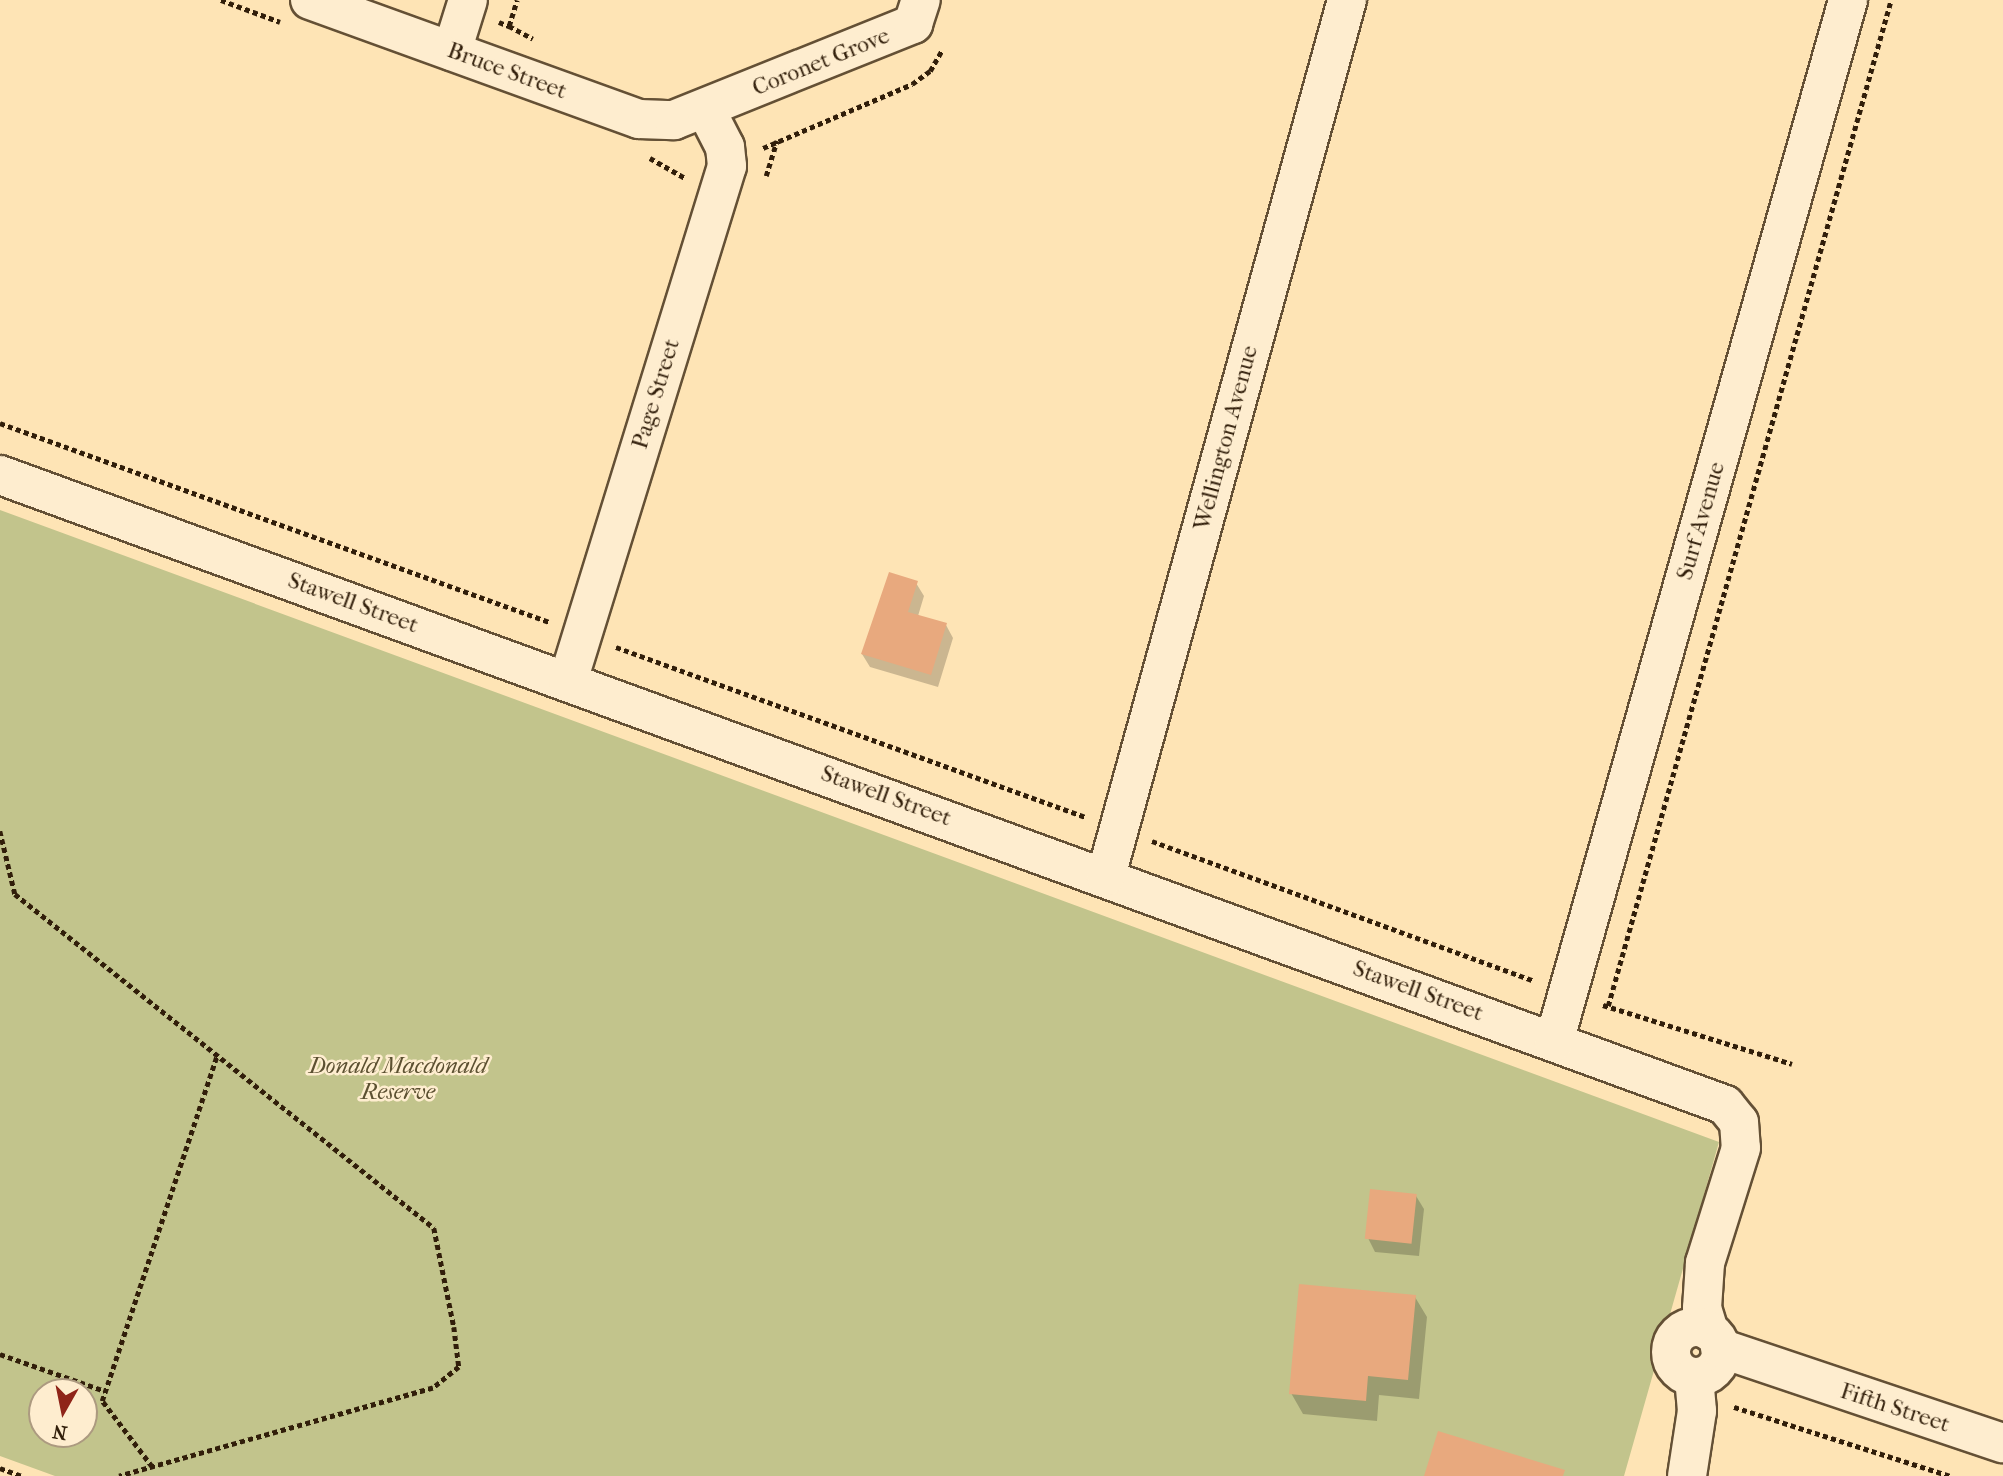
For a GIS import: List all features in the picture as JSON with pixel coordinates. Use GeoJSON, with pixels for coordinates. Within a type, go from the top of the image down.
{"type":"FeatureCollection","features":[{"type":"Feature","properties":{"kind":"street","name":"Bruce Street"},"geometry":{"type":"LineString","coordinates":[[310,0],[639,119],[674,120],[706,110]]}},
{"type":"Feature","properties":{"kind":"street"},"geometry":{"type":"LineString","coordinates":[[452,51],[468,0]]}},
{"type":"Feature","properties":{"kind":"street","name":"Coronet Grove"},"geometry":{"type":"LineString","coordinates":[[706,110],[913,24],[921,0]]}},
{"type":"Feature","properties":{"kind":"street","name":"Wellington Avenue"},"geometry":{"type":"LineString","coordinates":[[1106,876],[1347,0]]}},
{"type":"Feature","properties":{"kind":"street","name":"Surf Avenue"},"geometry":{"type":"LineString","coordinates":[[1554,1042],[1848,0]]}},
{"type":"Feature","properties":{"kind":"street","name":"Page Street"},"geometry":{"type":"LineString","coordinates":[[568,681],[727,166],[725,146],[706,110]]}},
{"type":"Feature","properties":{"kind":"street","name":"Stawell Street"},"geometry":{"type":"LineString","coordinates":[[0,475],[1106,876],[1725,1105],[1739,1122],[1741,1148],[1705,1263],[1702,1360]]}},
{"type":"Feature","properties":{"kind":"street"},"geometry":{"type":"LineString","coordinates":[[1687,1476],[1702,1360]]}},
{"type":"Feature","properties":{"kind":"street","name":"Fifth Street"},"geometry":{"type":"LineString","coordinates":[[1702,1360],[1788,1374],[2003,1443]]}},
{"type":"Feature","properties":{"kind":"path"},"geometry":{"type":"LineString","coordinates":[[1608,1006],[1891,0]]}},
{"type":"Feature","properties":{"kind":"path"},"geometry":{"type":"LineString","coordinates":[[509,26],[543,49]]}},
{"type":"Feature","properties":{"kind":"path"},"geometry":{"type":"LineString","coordinates":[[0,423],[1568,994],[1792,1064]]}},
{"type":"Feature","properties":{"kind":"path"},"geometry":{"type":"LineString","coordinates":[[0,831],[15,894],[434,1228],[459,1367],[433,1388],[119,1476]]}},
{"type":"Feature","properties":{"kind":"path"},"geometry":{"type":"LineString","coordinates":[[152,1467],[102,1401],[217,1055]]}},
{"type":"Feature","properties":{"kind":"path"},"geometry":{"type":"LineString","coordinates":[[0,1354],[105,1391]]}},
{"type":"Feature","properties":{"kind":"path"},"geometry":{"type":"LineString","coordinates":[[1702,1360],[1723,1401],[1950,1476]]}},
{"type":"Feature","properties":{"kind":"path"},"geometry":{"type":"LineString","coordinates":[[0,1468],[22,1476]]}},
{"type":"Feature","properties":{"kind":"green space","name":"Donald Macdonald Reserve"},"geometry":{"type":"Polygon","coordinates":[[[0,510],[1719,1142],[1624,1476],[55,1476],[0,1456],[0,510]]]}},
{"type":"Feature","properties":{"kind":"building"},"geometry":{"type":"Polygon","coordinates":[[[889,572],[918,581],[908,612],[947,623],[931,675],[861,654],[889,572]]]}},
{"type":"Feature","properties":{"kind":"building"},"geometry":{"type":"Polygon","coordinates":[[[1370,1189],[1417,1194],[1412,1244],[1365,1239],[1370,1189]]]}},
{"type":"Feature","properties":{"kind":"building"},"geometry":{"type":"Polygon","coordinates":[[[1299,1284],[1416,1295],[1408,1380],[1368,1376],[1366,1401],[1289,1394],[1299,1284]]]}},
{"type":"Feature","properties":{"kind":"building"},"geometry":{"type":"Polygon","coordinates":[[[1438,1431],[1565,1470],[1563,1476],[1424,1476],[1438,1431]]]}}]}
